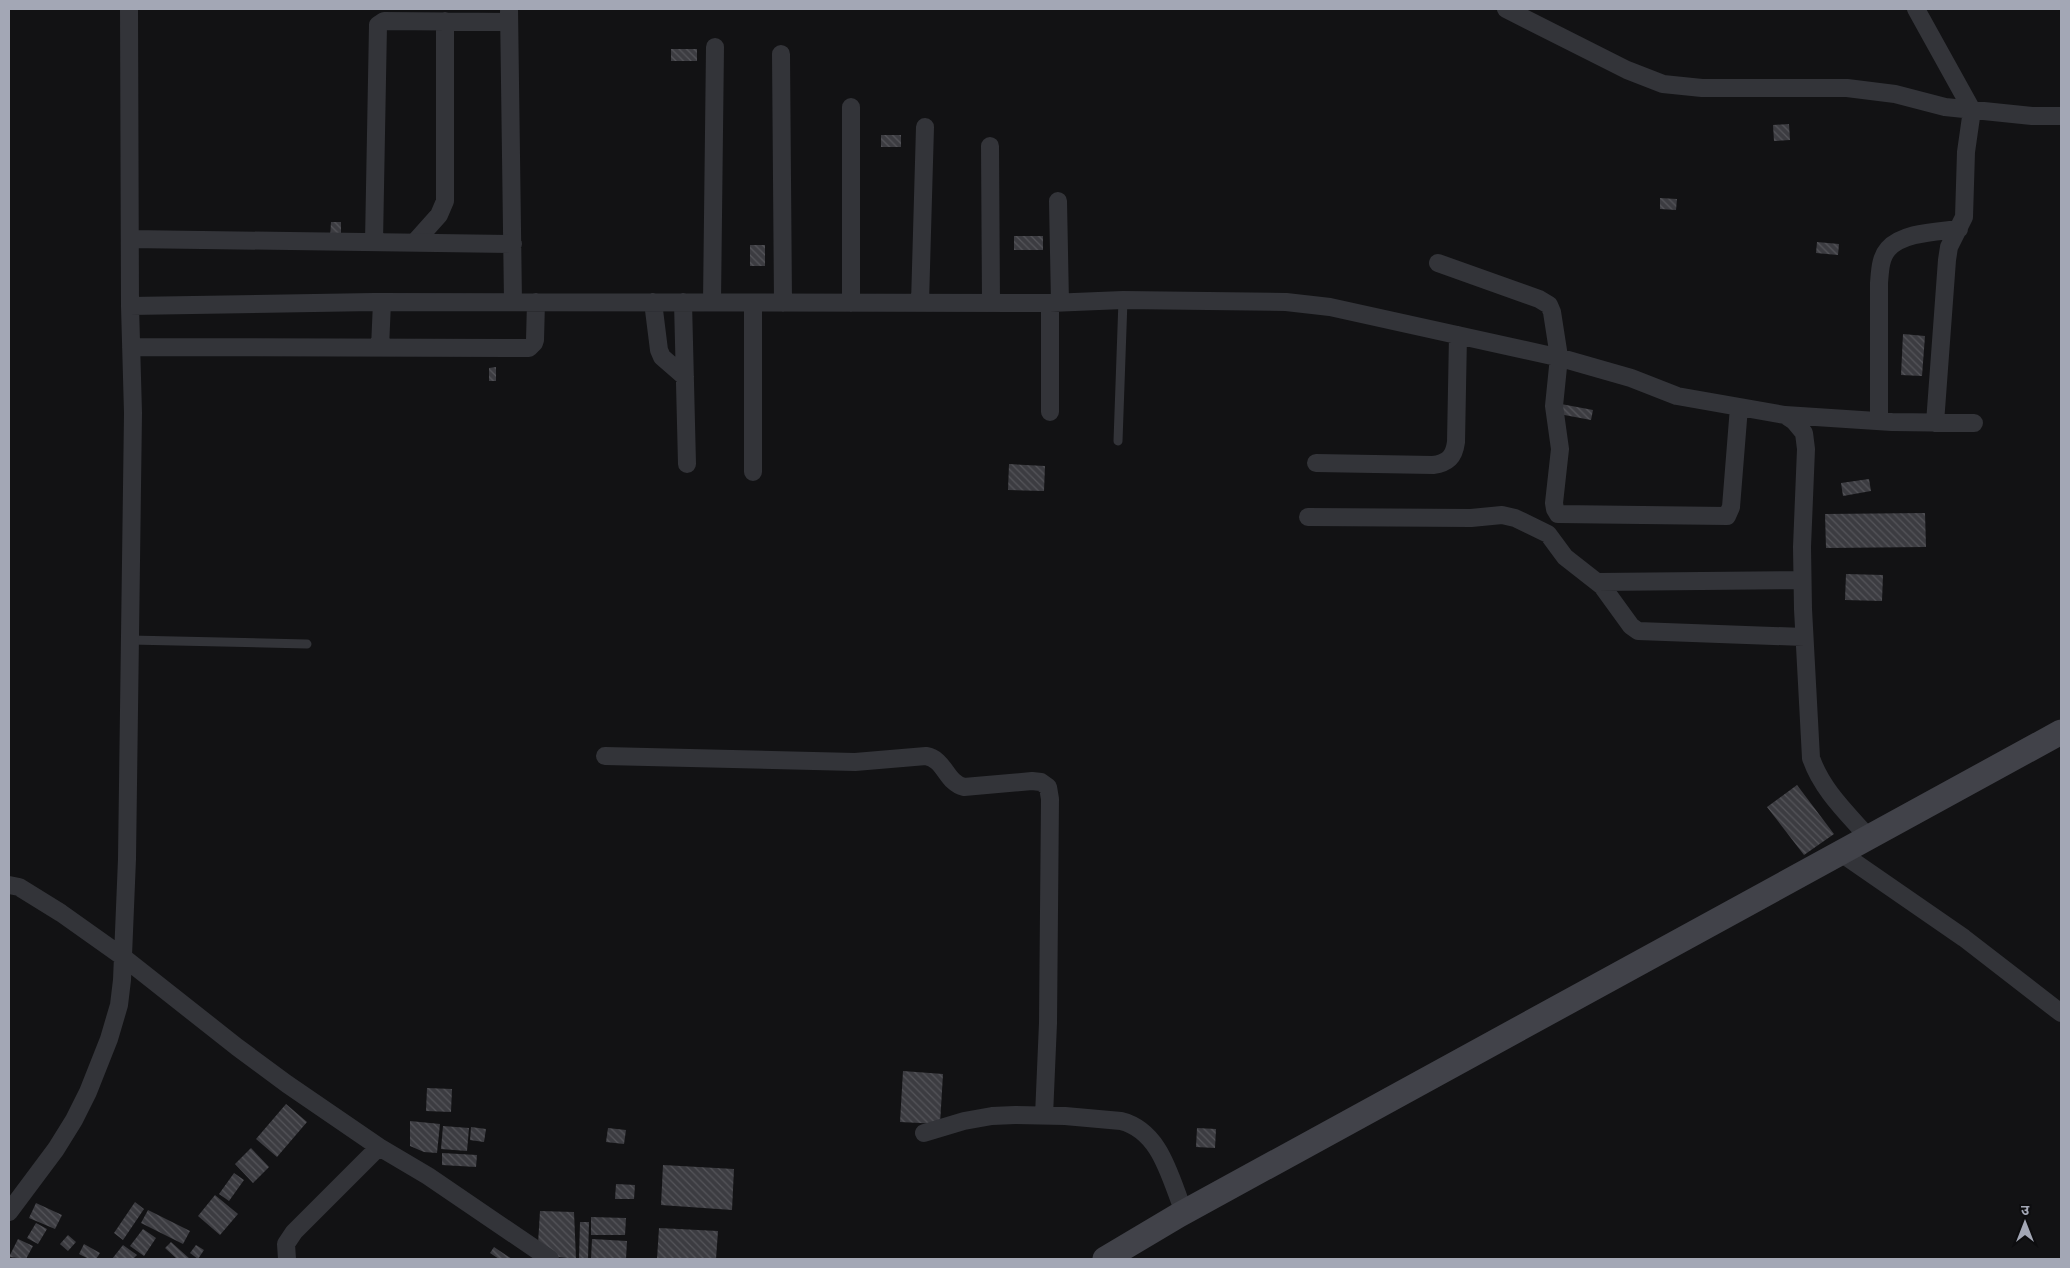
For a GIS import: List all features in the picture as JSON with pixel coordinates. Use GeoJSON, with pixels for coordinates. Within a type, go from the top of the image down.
{"type":"FeatureCollection","features":[{"type":"Feature","properties":{"kind":"street"},"geometry":{"type":"LineString","coordinates":[[9,1212],[56,1149],[74,1120],[88,1092],[109,1039],[119,1005],[127,859],[133,413],[130,306],[129,9]]}},
{"type":"Feature","properties":{"kind":"street"},"geometry":{"type":"LineString","coordinates":[[1506,9],[1627,70],[1663,84],[1702,88],[1847,88],[1895,94],[1945,107],[2032,116],[2061,116]]}},
{"type":"Feature","properties":{"kind":"street"},"geometry":{"type":"LineString","coordinates":[[1916,9],[1972,110],[1966,152],[1964,217],[1949,247],[1947,260],[1935,423]]}},
{"type":"Feature","properties":{"kind":"street"},"geometry":{"type":"LineString","coordinates":[[374,242],[378,25],[384,21],[445,21],[509,15],[513,302]]}},
{"type":"Feature","properties":{"kind":"street"},"geometry":{"type":"LineString","coordinates":[[414,243],[439,215],[445,201],[445,21]]}},
{"type":"Feature","properties":{"kind":"street"},"geometry":{"type":"LineString","coordinates":[[712,302],[715,47]]}},
{"type":"Feature","properties":{"kind":"street"},"geometry":{"type":"LineString","coordinates":[[781,54],[783,303]]}},
{"type":"Feature","properties":{"kind":"street"},"geometry":{"type":"LineString","coordinates":[[851,107],[851,303]]}},
{"type":"Feature","properties":{"kind":"street"},"geometry":{"type":"LineString","coordinates":[[920,303],[925,127]]}},
{"type":"Feature","properties":{"kind":"street"},"geometry":{"type":"LineString","coordinates":[[990,146],[991,303]]}},
{"type":"Feature","properties":{"kind":"street"},"geometry":{"type":"LineString","coordinates":[[1050,412],[1058,201]]}},
{"type":"Feature","properties":{"kind":"street"},"geometry":{"type":"LineString","coordinates":[[1879,421],[1879,283],[1881,265],[1887,250],[1898,241],[1914,236],[1958,229]]}},
{"type":"Feature","properties":{"kind":"street"},"geometry":{"type":"LineString","coordinates":[[130,239],[513,244]]}},
{"type":"Feature","properties":{"kind":"street"},"geometry":{"type":"LineString","coordinates":[[1438,263],[1545,301],[1552,312],[1559,357],[1554,406],[1560,437],[1554,503],[1558,514],[1727,516],[1731,507],[1739,406]]}},
{"type":"Feature","properties":{"kind":"street"},"geometry":{"type":"LineString","coordinates":[[130,306],[382,302],[1055,303],[1123,300],[1286,302],[1349,310],[1559,357],[1623,376],[1677,396],[1785,415],[1879,421],[1974,423]]}},
{"type":"Feature","properties":{"kind":"street"},"geometry":{"type":"LineString","coordinates":[[380,348],[382,302]]}},
{"type":"Feature","properties":{"kind":"street"},"geometry":{"type":"LineString","coordinates":[[131,347],[530,348],[535,340],[536,302]]}},
{"type":"Feature","properties":{"kind":"street"},"geometry":{"type":"LineString","coordinates":[[653,302],[658,350],[662,357],[685,377]]}},
{"type":"Feature","properties":{"kind":"street"},"geometry":{"type":"LineString","coordinates":[[683,302],[686,464]]}},
{"type":"Feature","properties":{"kind":"street"},"geometry":{"type":"LineString","coordinates":[[753,303],[753,472]]}},
{"type":"Feature","properties":{"kind":"street"},"geometry":{"type":"LineString","coordinates":[[1316,464],[1433,465],[1444,464],[1450,459],[1455,452],[1456,442],[1458,335]]}},
{"type":"Feature","properties":{"kind":"street"},"geometry":{"type":"LineString","coordinates":[[1785,415],[1794,420],[1804,433],[1806,449],[1802,580],[1811,758],[1816,773],[1825,788],[1869,838]]}},
{"type":"Feature","properties":{"kind":"street"},"geometry":{"type":"LineString","coordinates":[[1308,516],[1471,518],[1508,515],[1548,534],[1565,557],[1597,582],[1631,626],[1638,631],[1804,637]]}},
{"type":"Feature","properties":{"kind":"street"},"geometry":{"type":"LineString","coordinates":[[1597,582],[1802,580]]}},
{"type":"Feature","properties":{"kind":"street"},"geometry":{"type":"LineString","coordinates":[[1105,1259],[1184,1212],[2061,732]]}},
{"type":"Feature","properties":{"kind":"street"},"geometry":{"type":"LineString","coordinates":[[605,756],[855,762],[926,756],[934,757],[939,761],[950,778],[958,786],[1032,780],[1041,782],[1048,787],[1050,793],[1050,829],[1044,1116]]}},
{"type":"Feature","properties":{"kind":"street"},"geometry":{"type":"LineString","coordinates":[[1841,854],[1964,938],[2061,1013]]}},
{"type":"Feature","properties":{"kind":"street"},"geometry":{"type":"LineString","coordinates":[[9,885],[19,887],[61,913],[123,957],[237,1047],[379,1147],[428,1176],[550,1259]]}},
{"type":"Feature","properties":{"kind":"street"},"geometry":{"type":"LineString","coordinates":[[924,1133],[979,1118],[1015,1115],[1121,1121],[1133,1124],[1144,1130],[1160,1152],[1184,1212]]}},
{"type":"Feature","properties":{"kind":"street"},"geometry":{"type":"LineString","coordinates":[[287,1259],[286,1244],[294,1232],[379,1147]]}},
{"type":"Feature","properties":{"kind":"lane"},"geometry":{"type":"LineString","coordinates":[[1118,441],[1123,300]]}},
{"type":"Feature","properties":{"kind":"lane"},"geometry":{"type":"LineString","coordinates":[[130,640],[307,644]]}},
{"type":"Feature","properties":{"kind":"building"},"geometry":{"type":"Polygon","coordinates":[[[671,49],[697,49],[697,61],[671,61],[671,49]]]}},
{"type":"Feature","properties":{"kind":"building"},"geometry":{"type":"Polygon","coordinates":[[[1789,124],[1790,140],[1774,141],[1773,125],[1789,124]]]}},
{"type":"Feature","properties":{"kind":"building"},"geometry":{"type":"Polygon","coordinates":[[[881,135],[901,135],[901,147],[881,147],[881,135]]]}},
{"type":"Feature","properties":{"kind":"building"},"geometry":{"type":"Polygon","coordinates":[[[1660,198],[1677,199],[1676,210],[1660,209],[1660,198]]]}},
{"type":"Feature","properties":{"kind":"building"},"geometry":{"type":"Polygon","coordinates":[[[331,222],[341,222],[341,239],[330,238],[331,222]]]}},
{"type":"Feature","properties":{"kind":"building"},"geometry":{"type":"Polygon","coordinates":[[[1014,236],[1043,236],[1043,250],[1014,250],[1014,236]]]}},
{"type":"Feature","properties":{"kind":"building"},"geometry":{"type":"Polygon","coordinates":[[[1817,242],[1839,244],[1838,255],[1816,253],[1817,242]]]}},
{"type":"Feature","properties":{"kind":"building"},"geometry":{"type":"Polygon","coordinates":[[[750,245],[765,245],[765,266],[750,266],[750,245]]]}},
{"type":"Feature","properties":{"kind":"building"},"geometry":{"type":"Polygon","coordinates":[[[1903,334],[1925,336],[1922,376],[1901,375],[1903,334]]]}},
{"type":"Feature","properties":{"kind":"building"},"geometry":{"type":"Polygon","coordinates":[[[496,367],[496,381],[489,381],[489,368],[496,367]]]}},
{"type":"Feature","properties":{"kind":"building"},"geometry":{"type":"Polygon","coordinates":[[[1561,404],[1593,410],[1591,420],[1559,414],[1561,404]]]}},
{"type":"Feature","properties":{"kind":"building"},"geometry":{"type":"Polygon","coordinates":[[[1009,464],[1045,466],[1044,491],[1008,490],[1009,464]]]}},
{"type":"Feature","properties":{"kind":"building"},"geometry":{"type":"Polygon","coordinates":[[[1869,479],[1871,491],[1843,496],[1841,483],[1869,479]]]}},
{"type":"Feature","properties":{"kind":"building"},"geometry":{"type":"Polygon","coordinates":[[[1925,513],[1926,547],[1826,548],[1825,514],[1925,513]]]}},
{"type":"Feature","properties":{"kind":"building"},"geometry":{"type":"Polygon","coordinates":[[[1846,574],[1883,575],[1882,601],[1845,600],[1846,574]]]}},
{"type":"Feature","properties":{"kind":"building"},"geometry":{"type":"Polygon","coordinates":[[[1797,785],[1834,834],[1804,855],[1767,807],[1797,785]]]}},
{"type":"Feature","properties":{"kind":"building"},"geometry":{"type":"Polygon","coordinates":[[[903,1071],[943,1074],[940,1124],[900,1122],[903,1071]]]}},
{"type":"Feature","properties":{"kind":"building"},"geometry":{"type":"Polygon","coordinates":[[[427,1088],[452,1089],[451,1112],[426,1111],[427,1088]]]}},
{"type":"Feature","properties":{"kind":"building"},"geometry":{"type":"Polygon","coordinates":[[[286,1104],[307,1122],[277,1157],[256,1139],[286,1104]]]}},
{"type":"Feature","properties":{"kind":"building"},"geometry":{"type":"Polygon","coordinates":[[[410,1121],[440,1124],[437,1153],[424,1152],[410,1146],[410,1121]]]}},
{"type":"Feature","properties":{"kind":"building"},"geometry":{"type":"Polygon","coordinates":[[[443,1126],[469,1128],[467,1151],[441,1149],[443,1126]]]}},
{"type":"Feature","properties":{"kind":"building"},"geometry":{"type":"Polygon","coordinates":[[[471,1127],[486,1129],[484,1142],[470,1140],[471,1127]]]}},
{"type":"Feature","properties":{"kind":"building"},"geometry":{"type":"Polygon","coordinates":[[[608,1128],[626,1130],[624,1144],[606,1142],[608,1128]]]}},
{"type":"Feature","properties":{"kind":"building"},"geometry":{"type":"Polygon","coordinates":[[[1197,1128],[1216,1129],[1215,1148],[1196,1147],[1197,1128]]]}},
{"type":"Feature","properties":{"kind":"building"},"geometry":{"type":"Polygon","coordinates":[[[251,1148],[269,1167],[253,1183],[235,1164],[251,1148]]]}},
{"type":"Feature","properties":{"kind":"building"},"geometry":{"type":"Polygon","coordinates":[[[442,1153],[477,1155],[476,1167],[442,1165],[442,1153]]]}},
{"type":"Feature","properties":{"kind":"building"},"geometry":{"type":"Polygon","coordinates":[[[663,1165],[734,1169],[732,1210],[661,1205],[663,1165]]]}},
{"type":"Feature","properties":{"kind":"building"},"geometry":{"type":"Polygon","coordinates":[[[234,1173],[244,1180],[229,1201],[219,1194],[234,1173]]]}},
{"type":"Feature","properties":{"kind":"building"},"geometry":{"type":"Polygon","coordinates":[[[616,1184],[635,1185],[634,1199],[615,1199],[616,1184]]]}},
{"type":"Feature","properties":{"kind":"building"},"geometry":{"type":"Polygon","coordinates":[[[215,1195],[238,1214],[220,1235],[198,1216],[215,1195]]]}},
{"type":"Feature","properties":{"kind":"building"},"geometry":{"type":"Polygon","coordinates":[[[135,1202],[144,1209],[123,1240],[114,1233],[135,1202]]]}},
{"type":"Feature","properties":{"kind":"building"},"geometry":{"type":"Polygon","coordinates":[[[36,1203],[62,1215],[55,1229],[29,1218],[36,1203]]]}},
{"type":"Feature","properties":{"kind":"building"},"geometry":{"type":"Polygon","coordinates":[[[148,1210],[190,1231],[183,1244],[141,1223],[148,1210]]]}},
{"type":"Feature","properties":{"kind":"building"},"geometry":{"type":"Polygon","coordinates":[[[540,1211],[574,1212],[576,1259],[558,1257],[538,1244],[540,1211]]]}},
{"type":"Feature","properties":{"kind":"building"},"geometry":{"type":"Polygon","coordinates":[[[591,1217],[626,1218],[625,1235],[591,1235],[591,1217]]]}},
{"type":"Feature","properties":{"kind":"building"},"geometry":{"type":"Polygon","coordinates":[[[580,1222],[589,1222],[588,1259],[579,1258],[580,1222]]]}},
{"type":"Feature","properties":{"kind":"building"},"geometry":{"type":"Polygon","coordinates":[[[36,1223],[47,1229],[38,1244],[27,1238],[36,1223]]]}},
{"type":"Feature","properties":{"kind":"building"},"geometry":{"type":"Polygon","coordinates":[[[659,1228],[718,1231],[716,1259],[657,1259],[659,1228]]]}},
{"type":"Feature","properties":{"kind":"building"},"geometry":{"type":"Polygon","coordinates":[[[143,1229],[156,1238],[144,1256],[130,1246],[143,1229]]]}},
{"type":"Feature","properties":{"kind":"building"},"geometry":{"type":"Polygon","coordinates":[[[68,1235],[76,1242],[68,1251],[60,1244],[68,1235]]]}},
{"type":"Feature","properties":{"kind":"building"},"geometry":{"type":"Polygon","coordinates":[[[18,1239],[33,1246],[26,1259],[9,1257],[18,1239]]]}},
{"type":"Feature","properties":{"kind":"building"},"geometry":{"type":"Polygon","coordinates":[[[592,1239],[627,1241],[626,1259],[591,1259],[592,1239]]]}},
{"type":"Feature","properties":{"kind":"building"},"geometry":{"type":"Polygon","coordinates":[[[171,1242],[190,1259],[177,1259],[165,1248],[171,1242]]]}},
{"type":"Feature","properties":{"kind":"building"},"geometry":{"type":"Polygon","coordinates":[[[84,1244],[100,1253],[96,1259],[89,1259],[79,1254],[84,1244]]]}},
{"type":"Feature","properties":{"kind":"building"},"geometry":{"type":"Polygon","coordinates":[[[123,1245],[137,1255],[133,1259],[112,1259],[123,1245]]]}},
{"type":"Feature","properties":{"kind":"building"},"geometry":{"type":"Polygon","coordinates":[[[196,1245],[204,1250],[198,1259],[190,1253],[196,1245]]]}},
{"type":"Feature","properties":{"kind":"building"},"geometry":{"type":"Polygon","coordinates":[[[494,1247],[512,1259],[499,1259],[490,1253],[494,1247]]]}}]}
